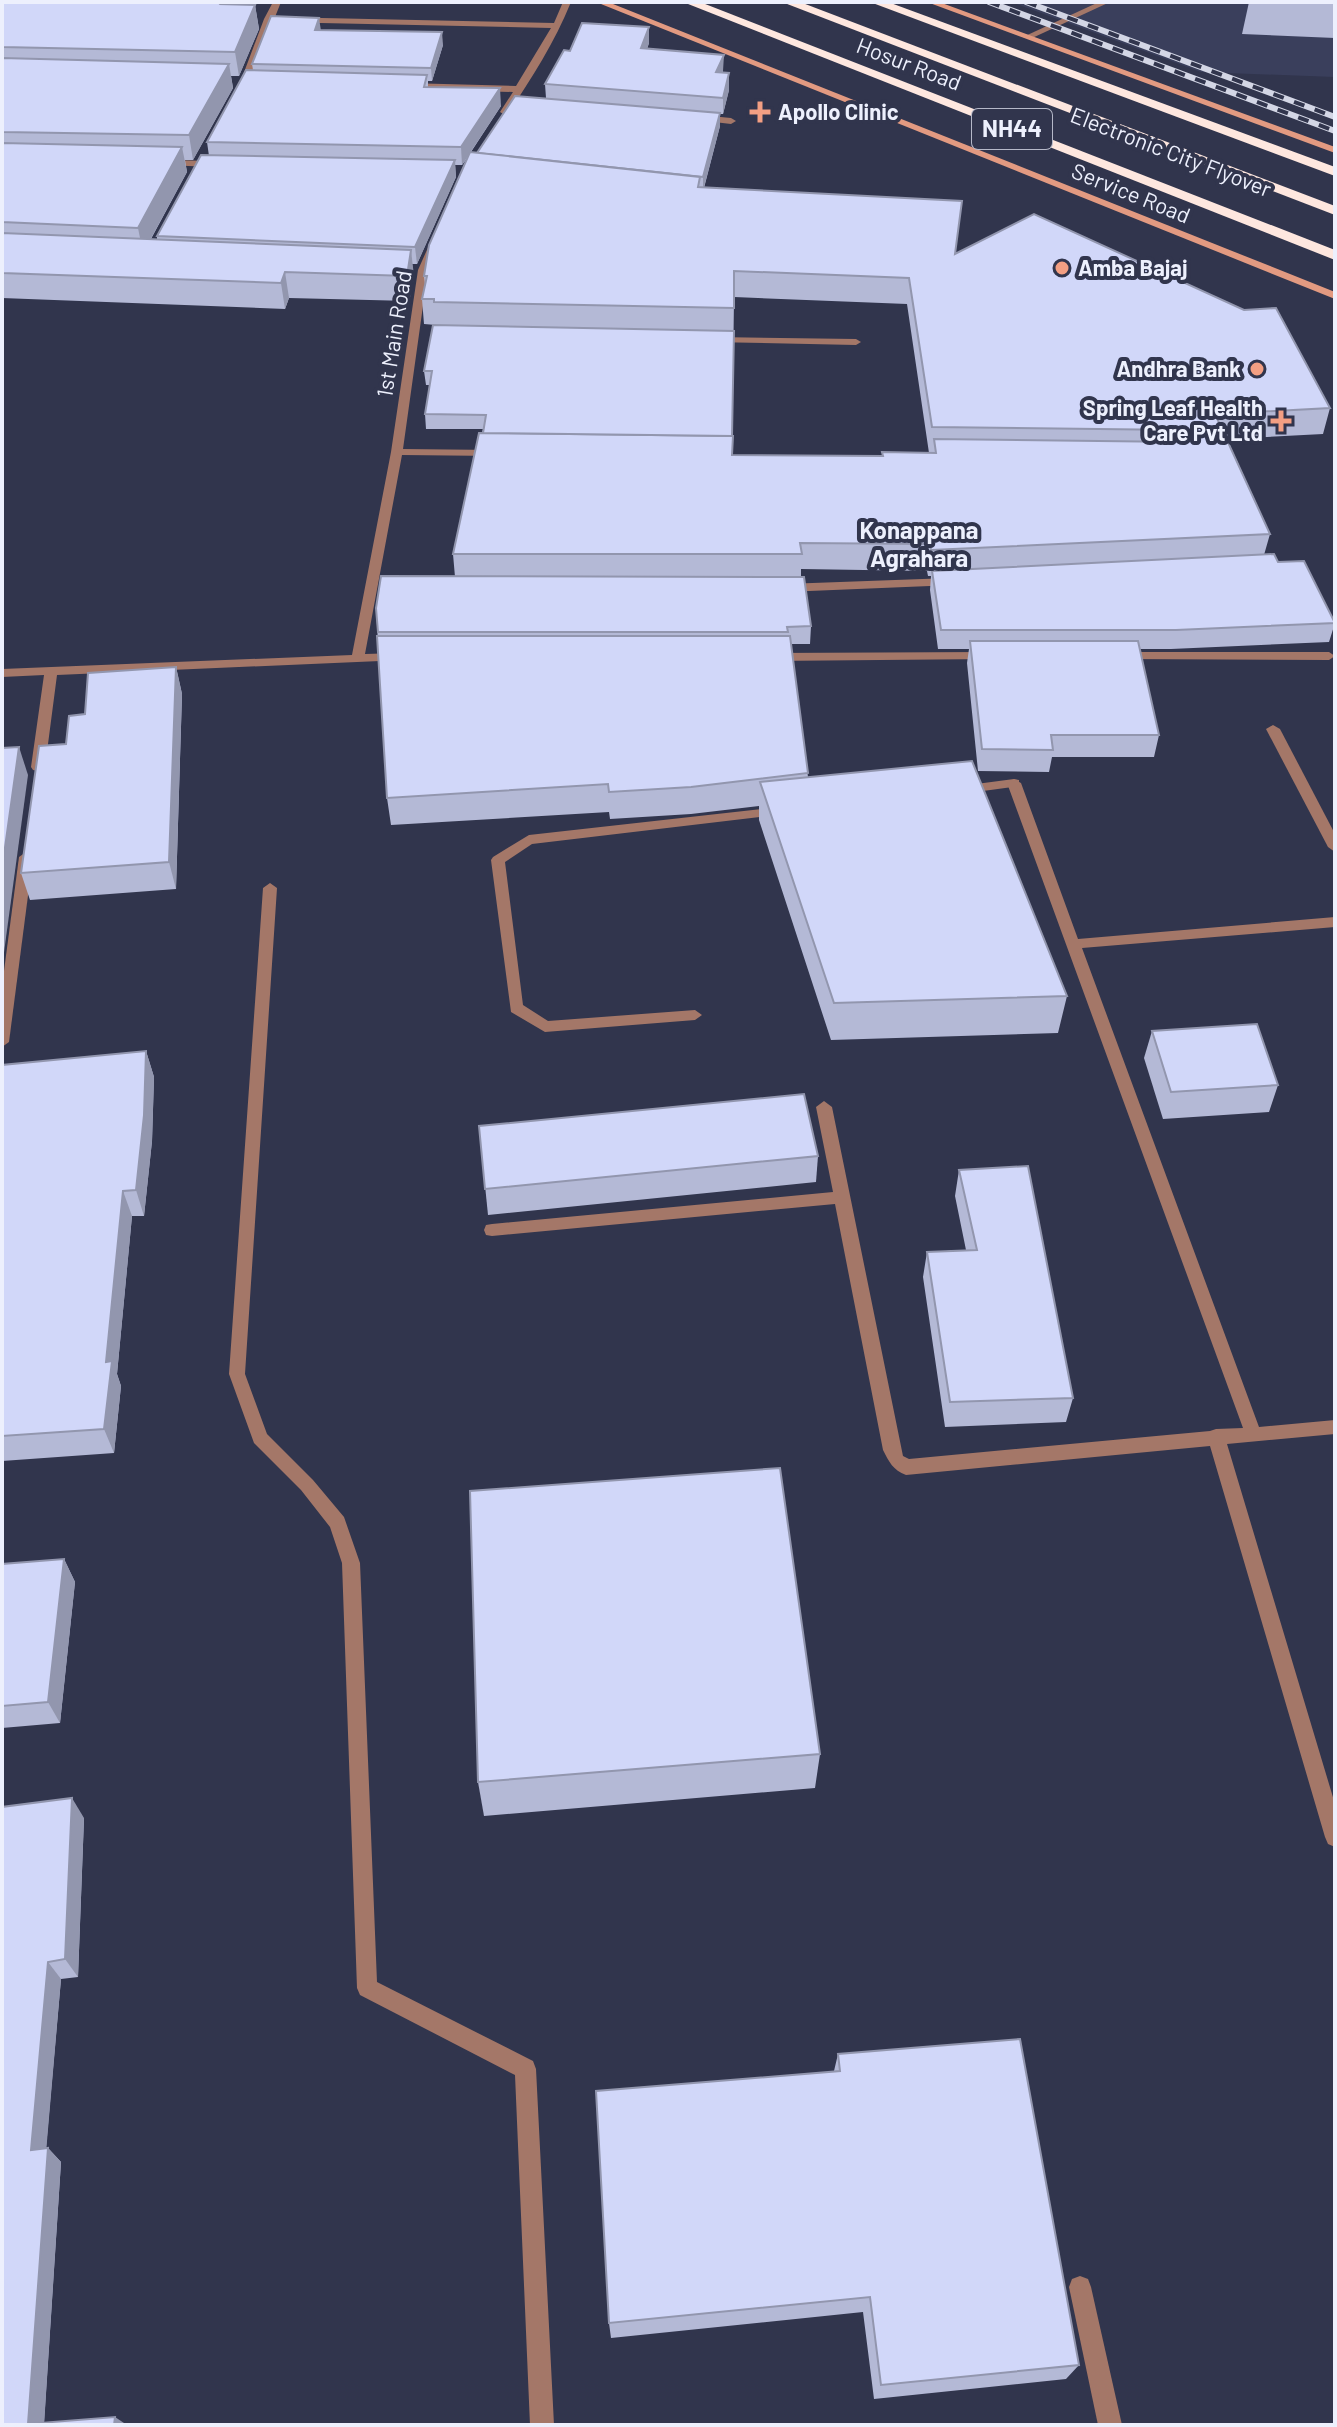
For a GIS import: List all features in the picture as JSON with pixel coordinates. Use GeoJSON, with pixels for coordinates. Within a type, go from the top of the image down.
{"type":"FeatureCollection","features":[{"type":"Feature","properties":{"kind":"highway","name":"Hosur Road"},"geometry":{"type":"LineString","coordinates":[[689,2],[1335,255]]}},
{"type":"Feature","properties":{"kind":"highway","name":"Electronic City Flyover"},"geometry":{"type":"LineString","coordinates":[[722,2],[1335,239]]}},
{"type":"Feature","properties":{"kind":"highway","name":"Electronic City Flyover"},"geometry":{"type":"LineString","coordinates":[[788,2],[1335,211]]}},
{"type":"Feature","properties":{"kind":"highway","name":"Hosur Road"},"geometry":{"type":"LineString","coordinates":[[826,2],[1335,196]]}},
{"type":"Feature","properties":{"kind":"highway"},"geometry":{"type":"LineString","coordinates":[[876,2],[1335,172]]}},
{"type":"Feature","properties":{"kind":"street"},"geometry":{"type":"LineString","coordinates":[[237,96],[277,2]]}},
{"type":"Feature","properties":{"kind":"street"},"geometry":{"type":"LineString","coordinates":[[496,126],[557,26],[567,2]]}},
{"type":"Feature","properties":{"kind":"street","name":"Service Road"},"geometry":{"type":"LineString","coordinates":[[600,2],[1335,296]]}},
{"type":"Feature","properties":{"kind":"street"},"geometry":{"type":"LineString","coordinates":[[931,2],[1335,150]]}},
{"type":"Feature","properties":{"kind":"street"},"geometry":{"type":"LineString","coordinates":[[1027,37],[1106,2]]}},
{"type":"Feature","properties":{"kind":"street"},"geometry":{"type":"LineString","coordinates":[[268,19],[557,26]]}},
{"type":"Feature","properties":{"kind":"street"},"geometry":{"type":"LineString","coordinates":[[229,82],[259,82]]}},
{"type":"Feature","properties":{"kind":"street"},"geometry":{"type":"LineString","coordinates":[[397,86],[520,89]]}},
{"type":"Feature","properties":{"kind":"street"},"geometry":{"type":"LineString","coordinates":[[511,103],[527,104]]}},
{"type":"Feature","properties":{"kind":"street"},"geometry":{"type":"LineString","coordinates":[[684,117],[731,121]]}},
{"type":"Feature","properties":{"kind":"street"},"geometry":{"type":"LineString","coordinates":[[194,177],[208,150]]}},
{"type":"Feature","properties":{"kind":"street"},"geometry":{"type":"LineString","coordinates":[[155,163],[233,165]]}},
{"type":"Feature","properties":{"kind":"street","name":"1st Main Road"},"geometry":{"type":"LineString","coordinates":[[358,657],[397,452],[423,270],[442,228]]}},
{"type":"Feature","properties":{"kind":"street"},"geometry":{"type":"LineString","coordinates":[[408,270],[423,270]]}},
{"type":"Feature","properties":{"kind":"street"},"geometry":{"type":"LineString","coordinates":[[412,333],[428,334]]}},
{"type":"Feature","properties":{"kind":"street"},"geometry":{"type":"LineString","coordinates":[[697,339],[856,342]]}},
{"type":"Feature","properties":{"kind":"street"},"geometry":{"type":"LineString","coordinates":[[397,452],[506,453]]}},
{"type":"Feature","properties":{"kind":"street"},"geometry":{"type":"LineString","coordinates":[[770,588],[965,581]]}},
{"type":"Feature","properties":{"kind":"street"},"geometry":{"type":"LineString","coordinates":[[372,587],[388,588]]}},
{"type":"Feature","properties":{"kind":"street"},"geometry":{"type":"LineString","coordinates":[[756,657],[994,656]]}},
{"type":"Feature","properties":{"kind":"street"},"geometry":{"type":"LineString","coordinates":[[1106,656],[1329,656]]}},
{"type":"Feature","properties":{"kind":"street"},"geometry":{"type":"LineString","coordinates":[[2,673],[358,657],[421,657]]}},
{"type":"Feature","properties":{"kind":"street"},"geometry":{"type":"LineString","coordinates":[[37,779],[51,671]]}},
{"type":"Feature","properties":{"kind":"street"},"geometry":{"type":"LineString","coordinates":[[1273,729],[1335,847]]}},
{"type":"Feature","properties":{"kind":"street"},"geometry":{"type":"LineString","coordinates":[[944,792],[1014,783],[1253,1433]]}},
{"type":"Feature","properties":{"kind":"street"},"geometry":{"type":"LineString","coordinates":[[695,1015],[545,1027],[516,1008],[498,860],[529,840],[790,810]]}},
{"type":"Feature","properties":{"kind":"street"},"geometry":{"type":"LineString","coordinates":[[2,1042],[28,841]]}},
{"type":"Feature","properties":{"kind":"street"},"geometry":{"type":"LineString","coordinates":[[270,888],[237,1374],[260,1438],[307,1485],[338,1523],[351,1563],[367,1988],[525,2069],[542,2425]]}},
{"type":"Feature","properties":{"kind":"street"},"geometry":{"type":"LineString","coordinates":[[1075,944],[1335,922]]}},
{"type":"Feature","properties":{"kind":"street"},"geometry":{"type":"LineString","coordinates":[[824,1107],[892,1450],[897,1461],[906,1467],[1335,1427]]}},
{"type":"Feature","properties":{"kind":"street"},"geometry":{"type":"LineString","coordinates":[[492,1230],[842,1197]]}},
{"type":"Feature","properties":{"kind":"street"},"geometry":{"type":"LineString","coordinates":[[1216,1436],[1335,1837]]}},
{"type":"Feature","properties":{"kind":"street"},"geometry":{"type":"LineString","coordinates":[[1080,2287],[1110,2425]]}},
{"type":"Feature","properties":{"kind":"shaded area"},"geometry":{"type":"Polygon","coordinates":[[[1011,2],[1335,2],[1335,77],[1201,72],[1011,2]]]}},
{"type":"Feature","properties":{"kind":"building"},"geometry":{"type":"Polygon","coordinates":[[[2,2],[223,2],[221,4],[255,5],[235,52],[2,47],[2,2]]]}},
{"type":"Feature","properties":{"kind":"building"},"geometry":{"type":"Polygon","coordinates":[[[271,16],[319,18],[315,30],[442,32],[431,68],[252,64],[271,16]]]}},
{"type":"Feature","properties":{"kind":"building"},"geometry":{"type":"Polygon","coordinates":[[[582,23],[649,27],[641,48],[724,55],[716,72],[729,73],[723,98],[545,84],[564,50],[570,51],[582,23]]]}},
{"type":"Feature","properties":{"kind":"building"},"geometry":{"type":"Polygon","coordinates":[[[2,58],[229,64],[189,135],[2,132],[2,58]]]}},
{"type":"Feature","properties":{"kind":"building"},"geometry":{"type":"Polygon","coordinates":[[[246,70],[427,75],[424,87],[500,88],[461,147],[207,142],[246,70]]]}},
{"type":"Feature","properties":{"kind":"building"},"geometry":{"type":"Polygon","coordinates":[[[515,96],[720,113],[703,177],[477,153],[515,96]]]}},
{"type":"Feature","properties":{"kind":"building"},"geometry":{"type":"Polygon","coordinates":[[[2,143],[182,147],[138,228],[2,222],[2,143]]]}},
{"type":"Feature","properties":{"kind":"building"},"geometry":{"type":"Polygon","coordinates":[[[470,152],[700,177],[698,187],[962,201],[955,254],[1034,214],[1244,310],[1276,308],[1330,408],[1215,414],[1270,534],[931,550],[930,544],[800,543],[802,554],[453,554],[479,433],[733,436],[732,455],[883,456],[882,452],[936,453],[934,439],[1181,442],[1190,435],[1181,430],[932,427],[909,278],[734,271],[734,308],[434,302],[434,299],[422,299],[429,245],[470,152]]]}},
{"type":"Feature","properties":{"kind":"building"},"geometry":{"type":"Polygon","coordinates":[[[201,155],[455,160],[415,247],[157,236],[201,155]]]}},
{"type":"Feature","properties":{"kind":"building"},"geometry":{"type":"Polygon","coordinates":[[[2,233],[411,250],[407,276],[285,272],[281,283],[2,273],[2,233]]]}},
{"type":"Feature","properties":{"kind":"building"},"geometry":{"type":"Polygon","coordinates":[[[433,325],[734,331],[732,436],[483,433],[486,415],[425,414],[432,371],[424,371],[433,325]]]}},
{"type":"Feature","properties":{"kind":"building"},"geometry":{"type":"Polygon","coordinates":[[[1274,554],[1278,562],[1304,561],[1335,623],[1176,630],[941,630],[932,571],[1274,554]]]}},
{"type":"Feature","properties":{"kind":"building"},"geometry":{"type":"Polygon","coordinates":[[[381,576],[804,577],[811,626],[787,627],[788,632],[378,632],[376,608],[381,576]]]}},
{"type":"Feature","properties":{"kind":"building"},"geometry":{"type":"Polygon","coordinates":[[[377,636],[790,636],[808,773],[691,787],[609,792],[608,784],[387,798],[377,636]]]}},
{"type":"Feature","properties":{"kind":"building"},"geometry":{"type":"Polygon","coordinates":[[[970,641],[1138,641],[1159,735],[1051,735],[1053,750],[982,749],[970,641]]]}},
{"type":"Feature","properties":{"kind":"building"},"geometry":{"type":"Polygon","coordinates":[[[176,667],[169,862],[21,873],[39,746],[66,744],[69,716],[85,714],[88,673],[176,667]]]}},
{"type":"Feature","properties":{"kind":"building"},"geometry":{"type":"Polygon","coordinates":[[[19,747],[2,869],[2,748],[19,747]]]}},
{"type":"Feature","properties":{"kind":"building"},"geometry":{"type":"Polygon","coordinates":[[[972,761],[1067,996],[834,1003],[760,782],[972,761]]]}},
{"type":"Feature","properties":{"kind":"building"},"geometry":{"type":"Polygon","coordinates":[[[1257,1024],[1278,1085],[1171,1092],[1152,1031],[1257,1024]]]}},
{"type":"Feature","properties":{"kind":"building"},"geometry":{"type":"Polygon","coordinates":[[[146,1051],[144,1115],[136,1190],[123,1191],[106,1362],[112,1361],[104,1429],[2,1436],[2,1065],[146,1051]]]}},
{"type":"Feature","properties":{"kind":"building"},"geometry":{"type":"Polygon","coordinates":[[[804,1094],[818,1156],[485,1189],[479,1126],[804,1094]]]}},
{"type":"Feature","properties":{"kind":"building"},"geometry":{"type":"Polygon","coordinates":[[[1028,1166],[1073,1398],[950,1402],[927,1252],[977,1250],[959,1170],[1028,1166]]]}},
{"type":"Feature","properties":{"kind":"building"},"geometry":{"type":"Polygon","coordinates":[[[780,1468],[820,1754],[478,1782],[470,1491],[780,1468]]]}},
{"type":"Feature","properties":{"kind":"building"},"geometry":{"type":"Polygon","coordinates":[[[64,1559],[48,1702],[2,1706],[2,1564],[64,1559]]]}},
{"type":"Feature","properties":{"kind":"building"},"geometry":{"type":"Polygon","coordinates":[[[72,1798],[65,1959],[48,1962],[31,2150],[48,2148],[28,2424],[115,2417],[114,2425],[2,2425],[2,1807],[72,1798]]]}},
{"type":"Feature","properties":{"kind":"building"},"geometry":{"type":"Polygon","coordinates":[[[1020,2039],[1079,2365],[881,2385],[870,2297],[609,2323],[596,2091],[840,2071],[838,2054],[1020,2039]]]}},
{"type":"Feature","properties":{"kind":"railway"},"geometry":{"type":"LineString","coordinates":[[989,2],[1335,131]]}},
{"type":"Feature","properties":{"kind":"railway"},"geometry":{"type":"LineString","coordinates":[[1026,2],[1335,117]]}},
{"type":"Feature","properties":{"kind":"place","name":"Apollo Clinic"},"geometry":{"type":"Point","coordinates":[760,112]}},
{"type":"Feature","properties":{"kind":"place","name":"Amba Bajaj"},"geometry":{"type":"Point","coordinates":[1062,268]}},
{"type":"Feature","properties":{"kind":"place","name":"Andhra Bank"},"geometry":{"type":"Point","coordinates":[1257,369]}},
{"type":"Feature","properties":{"kind":"place","name":"Spring Leaf Health Care Pvt Ltd"},"geometry":{"type":"Point","coordinates":[1281,421]}},
{"type":"Feature","properties":{"kind":"district","name":"Konappana Agrahara"},"geometry":{"type":"Point","coordinates":[919,545]}}]}
